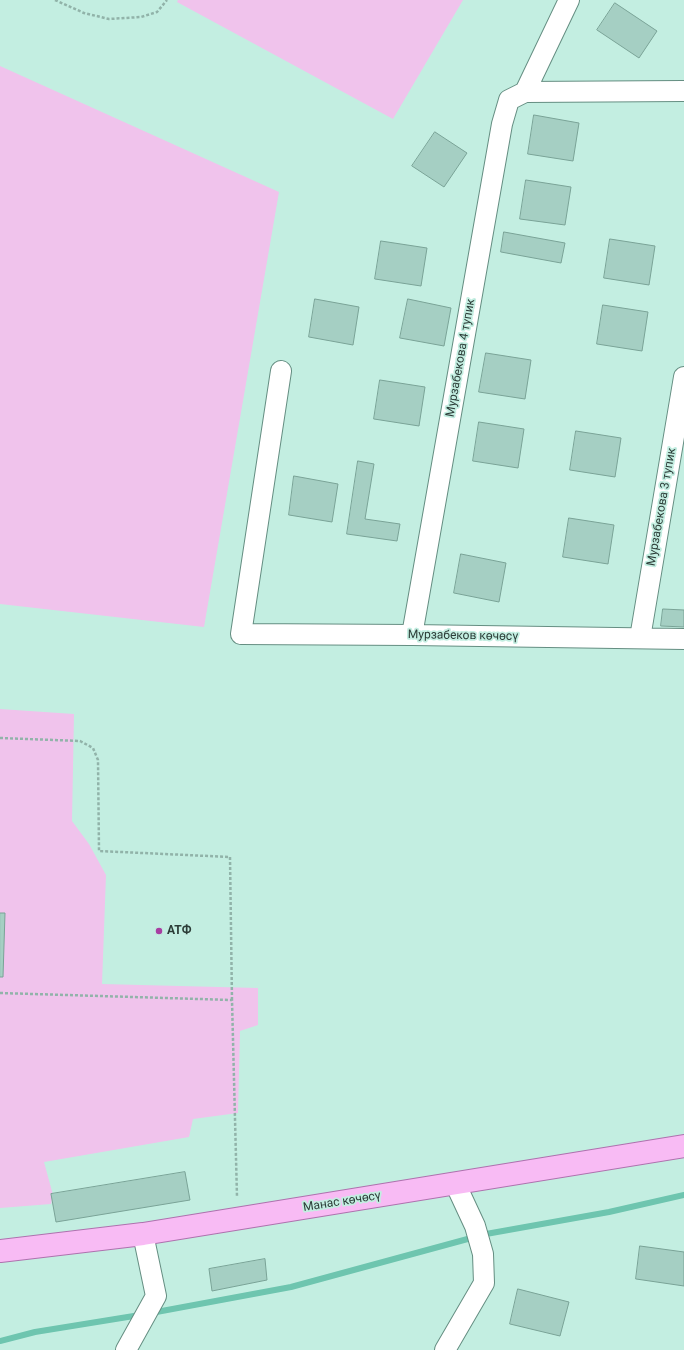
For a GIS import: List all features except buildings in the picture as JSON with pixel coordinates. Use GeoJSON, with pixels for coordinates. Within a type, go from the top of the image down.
{"type":"FeatureCollection","features":[{"type":"Feature","properties":{"kind":"main road","name":"Манас көчөсү"},"geometry":{"type":"LineString","coordinates":[[0,1251],[143,1234],[684,1146]]}},
{"type":"Feature","properties":{"kind":"street"},"geometry":{"type":"LineString","coordinates":[[568,0],[525,92],[684,92]]}},
{"type":"Feature","properties":{"kind":"street","name":"Мурзабекова 4 тупик"},"geometry":{"type":"LineString","coordinates":[[412,635],[502,124],[509,100],[525,92]]}},
{"type":"Feature","properties":{"kind":"street","name":"Мурзабеков көчөсү"},"geometry":{"type":"LineString","coordinates":[[281,371],[241,634],[684,639]]}},
{"type":"Feature","properties":{"kind":"street","name":"Мурзабекова 3 тупик"},"geometry":{"type":"LineString","coordinates":[[640,638],[684,377]]}},
{"type":"Feature","properties":{"kind":"street"},"geometry":{"type":"LineString","coordinates":[[445,1350],[484,1283],[483,1254],[475,1226],[455,1183]]}},
{"type":"Feature","properties":{"kind":"street"},"geometry":{"type":"LineString","coordinates":[[126,1350],[156,1296],[143,1234]]}},
{"type":"Feature","properties":{"kind":"path"},"geometry":{"type":"LineString","coordinates":[[55,0],[84,13],[109,19],[141,18],[157,12],[168,0]]}},
{"type":"Feature","properties":{"kind":"path"},"geometry":{"type":"LineString","coordinates":[[0,738],[80,741],[93,748],[98,760],[99,851],[230,857],[237,1201]]}},
{"type":"Feature","properties":{"kind":"path"},"geometry":{"type":"LineString","coordinates":[[0,993],[232,1000]]}},
{"type":"Feature","properties":{"kind":"shaded area"},"geometry":{"type":"Polygon","coordinates":[[[178,0],[463,0],[393,119],[177,2],[178,0]]]}},
{"type":"Feature","properties":{"kind":"shaded area"},"geometry":{"type":"Polygon","coordinates":[[[0,66],[279,192],[204,627],[0,604],[0,66]]]}},
{"type":"Feature","properties":{"kind":"shaded area"},"geometry":{"type":"Polygon","coordinates":[[[0,709],[74,714],[72,821],[89,844],[106,875],[102,984],[258,988],[258,1025],[240,1031],[238,1113],[193,1119],[189,1137],[44,1162],[53,1195],[51,1204],[0,1208],[0,709]]]}},
{"type":"Feature","properties":{"kind":"waterway"},"geometry":{"type":"LineString","coordinates":[[151,1313],[291,1287],[486,1234],[609,1212],[684,1195]]}},
{"type":"Feature","properties":{"kind":"waterway"},"geometry":{"type":"LineString","coordinates":[[0,1341],[35,1332],[140,1315]]}},
{"type":"Feature","properties":{"kind":"place","name":"АТФ"},"geometry":{"type":"Point","coordinates":[159,931]}}]}
